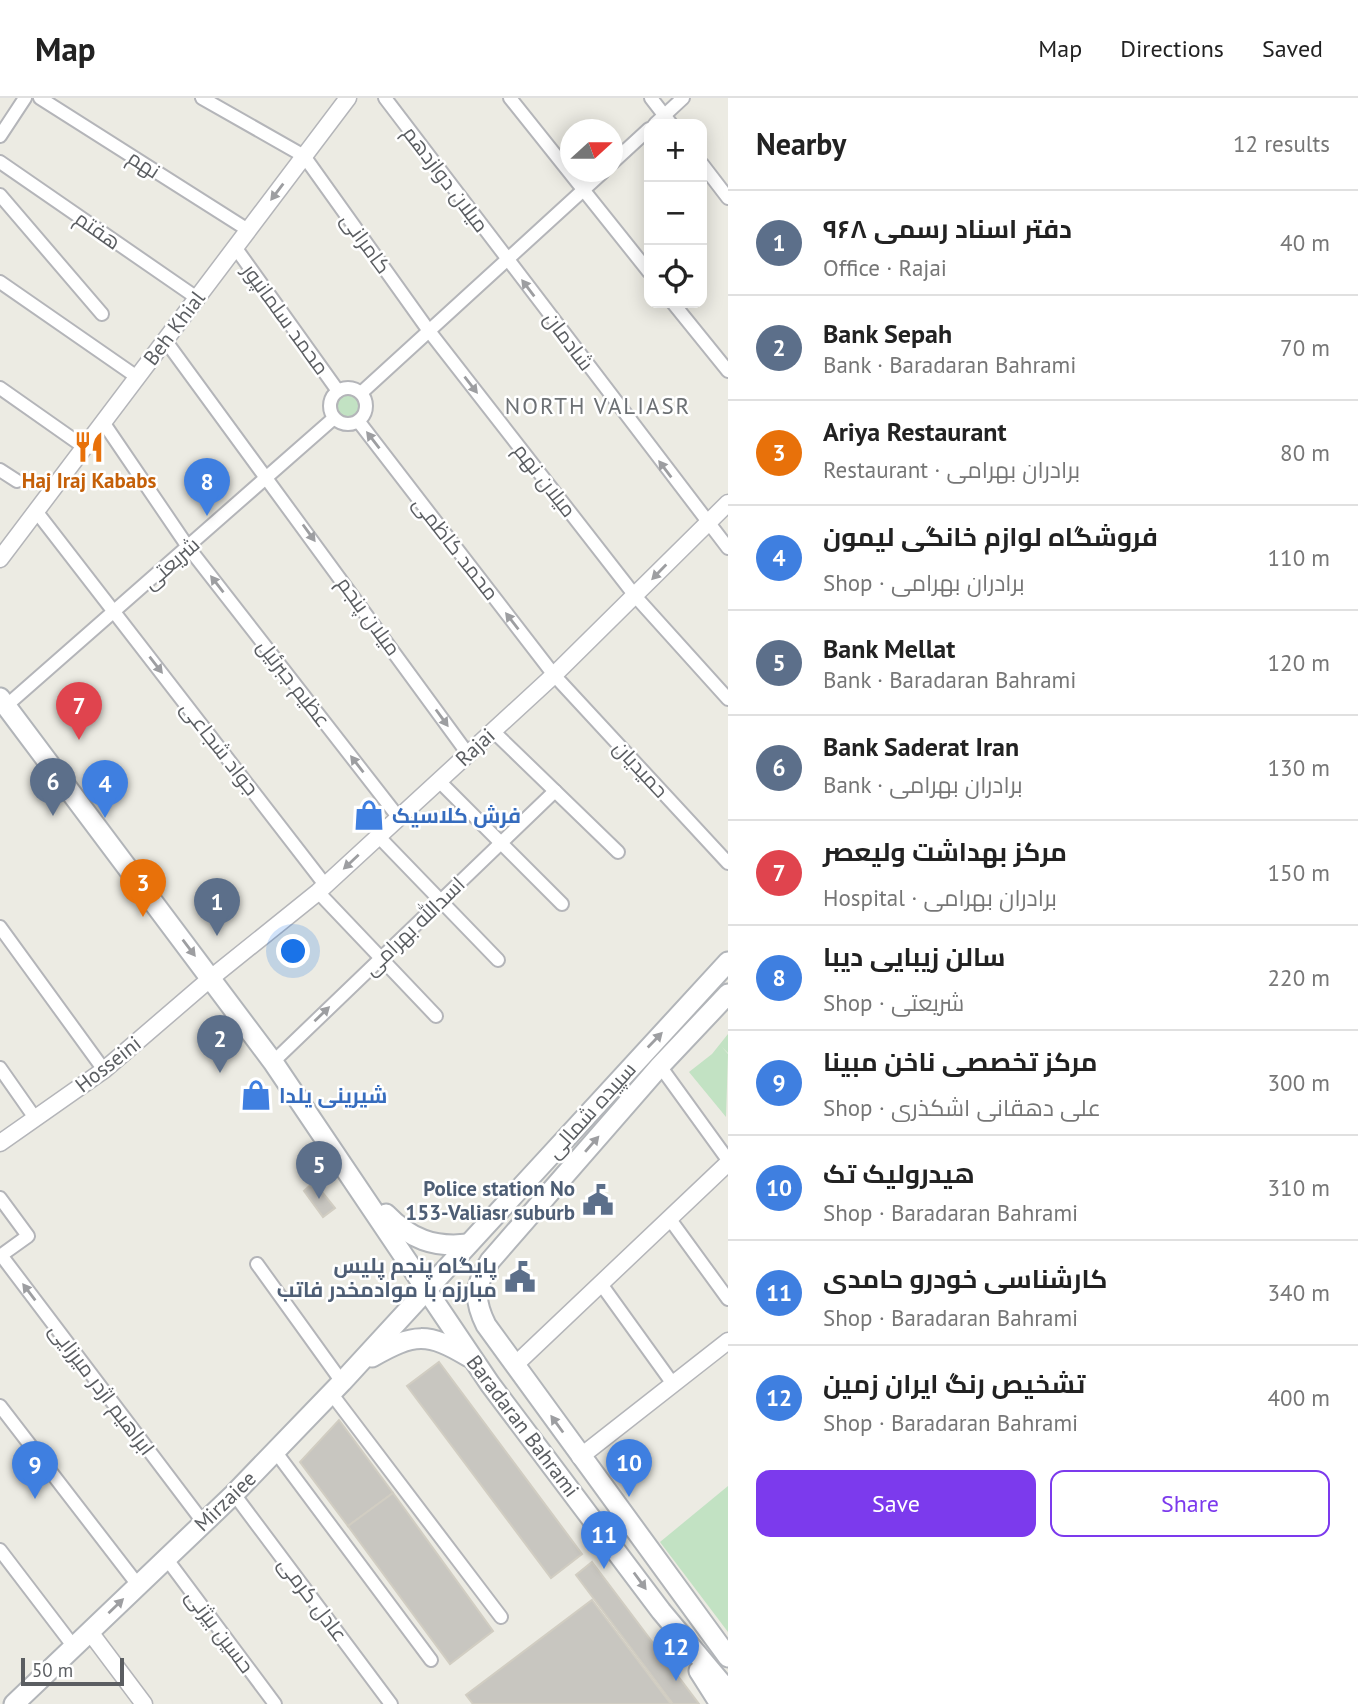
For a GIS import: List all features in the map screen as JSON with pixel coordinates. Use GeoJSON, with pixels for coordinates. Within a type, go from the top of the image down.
{"type":"FeatureCollection","features":[{"type":"Feature","properties":{"kind":"main road"},"geometry":{"type":"LineString","coordinates":[[3,702],[273,1062],[355,1180],[403,1231],[426,1242],[449,1246],[468,1244]]}},
{"type":"Feature","properties":{"kind":"main road","name":"سپیده شمالی"},"geometry":{"type":"LineString","coordinates":[[426,1289],[728,962]]}},
{"type":"Feature","properties":{"kind":"main road"},"geometry":{"type":"LineString","coordinates":[[608,1090],[625,1106],[728,994],[713,978]]}},
{"type":"Feature","properties":{"kind":"main road","name":"Baradaran Bahrami"},"geometry":{"type":"LineString","coordinates":[[625,1106],[490,1261],[475,1292],[478,1309],[486,1325],[580,1457],[728,1657]]}},
{"type":"Feature","properties":{"kind":"main road","name":"Baradaran Bahrami"},"geometry":{"type":"LineString","coordinates":[[355,1180],[477,1366],[661,1611],[728,1691]]}},
{"type":"Feature","properties":{"kind":"main road","name":"Mirzaiee"},"geometry":{"type":"LineString","coordinates":[[14,1704],[234,1494],[359,1364],[426,1289]]}},
{"type":"Feature","properties":{"kind":"main road"},"geometry":{"type":"LineString","coordinates":[[359,1364],[401,1341],[415,1337],[442,1342],[477,1366],[481,1352],[512,1361]]}},
{"type":"Feature","properties":{"kind":"main road"},"geometry":{"type":"LineString","coordinates":[[661,1611],[720,1704]]}},
{"type":"Feature","properties":{"kind":"main road"},"geometry":{"type":"LineString","coordinates":[[712,1632],[728,1650]]}},
{"type":"Feature","properties":{"kind":"street"},"geometry":{"type":"LineString","coordinates":[[0,136],[25,98]]}},
{"type":"Feature","properties":{"kind":"street","name":"نهم"},"geometry":{"type":"LineString","coordinates":[[40,98],[248,230]]}},
{"type":"Feature","properties":{"kind":"street"},"geometry":{"type":"LineString","coordinates":[[202,98],[303,156]]}},
{"type":"Feature","properties":{"kind":"street","name":"میلان دوازدهم"},"geometry":{"type":"LineString","coordinates":[[385,98],[507,260]]}},
{"type":"Feature","properties":{"kind":"street"},"geometry":{"type":"LineString","coordinates":[[510,98],[644,266]]}},
{"type":"Feature","properties":{"kind":"street"},"geometry":{"type":"LineString","coordinates":[[652,98],[663,119]]}},
{"type":"Feature","properties":{"kind":"street"},"geometry":{"type":"LineString","coordinates":[[666,119],[683,98]]}},
{"type":"Feature","properties":{"kind":"street","name":"Beh Khial"},"geometry":{"type":"LineString","coordinates":[[0,559],[344,99]]}},
{"type":"Feature","properties":{"kind":"street"},"geometry":{"type":"LineString","coordinates":[[623,153],[644,134]]}},
{"type":"Feature","properties":{"kind":"street","name":"کامرانی"},"geometry":{"type":"LineString","coordinates":[[303,156],[429,331]]}},
{"type":"Feature","properties":{"kind":"street","name":"هفتم"},"geometry":{"type":"LineString","coordinates":[[0,162],[197,298]]}},
{"type":"Feature","properties":{"kind":"street"},"geometry":{"type":"LineString","coordinates":[[707,171],[728,198]]}},
{"type":"Feature","properties":{"kind":"street"},"geometry":{"type":"LineString","coordinates":[[361,393],[592,182]]}},
{"type":"Feature","properties":{"kind":"street"},"geometry":{"type":"LineString","coordinates":[[0,195],[103,314]]}},
{"type":"Feature","properties":{"kind":"street","name":"محمد سلمانپور"},"geometry":{"type":"LineString","coordinates":[[235,247],[338,391]]}},
{"type":"Feature","properties":{"kind":"street","name":"شادمان"},"geometry":{"type":"LineString","coordinates":[[507,260],[728,548]]}},
{"type":"Feature","properties":{"kind":"street"},"geometry":{"type":"LineString","coordinates":[[0,282],[137,377]]}},
{"type":"Feature","properties":{"kind":"street"},"geometry":{"type":"LineString","coordinates":[[677,308],[728,371]]}},
{"type":"Feature","properties":{"kind":"street","name":"میلان نهم"},"geometry":{"type":"LineString","coordinates":[[429,331],[636,597],[728,699]]}},
{"type":"Feature","properties":{"kind":"street","name":"میلان پنجم"},"geometry":{"type":"LineString","coordinates":[[165,340],[269,478],[468,754]]}},
{"type":"Feature","properties":{"kind":"street"},"geometry":{"type":"LineString","coordinates":[[0,388],[84,447]]}},
{"type":"Feature","properties":{"kind":"street"},"geometry":{"type":"LineString","coordinates":[[350,388],[361,393],[367,405],[359,422],[343,424],[334,418],[330,407],[338,391],[350,388]]}},
{"type":"Feature","properties":{"kind":"street","name":"شریعتی"},"geometry":{"type":"LineString","coordinates":[[3,702],[114,611],[269,478],[334,418]]}},
{"type":"Feature","properties":{"kind":"street","name":"عظیم جبرئیل"},"geometry":{"type":"LineString","coordinates":[[103,422],[188,547],[399,818]]}},
{"type":"Feature","properties":{"kind":"street","name":"محمد کاظمی"},"geometry":{"type":"LineString","coordinates":[[359,422],[554,675]]}},
{"type":"Feature","properties":{"kind":"street"},"geometry":{"type":"LineString","coordinates":[[0,470],[17,481]]}},
{"type":"Feature","properties":{"kind":"street","name":"Rajai"},"geometry":{"type":"LineString","coordinates":[[211,978],[322,889],[379,837],[636,597],[728,503]]}},
{"type":"Feature","properties":{"kind":"street","name":"جواد شجاعی"},"geometry":{"type":"LineString","coordinates":[[36,511],[322,889],[380,957],[436,1016]]}},
{"type":"Feature","properties":{"kind":"street","name":"حمیدیان"},"geometry":{"type":"LineString","coordinates":[[554,675],[728,863]]}},
{"type":"Feature","properties":{"kind":"street"},"geometry":{"type":"LineString","coordinates":[[493,731],[618,852]]}},
{"type":"Feature","properties":{"kind":"street"},"geometry":{"type":"LineString","coordinates":[[439,780],[562,904]]}},
{"type":"Feature","properties":{"kind":"street","name":"اسدالله بهرامی"},"geometry":{"type":"LineString","coordinates":[[273,1062],[555,791]]}},
{"type":"Feature","properties":{"kind":"street"},"geometry":{"type":"LineString","coordinates":[[379,837],[498,960]]}},
{"type":"Feature","properties":{"kind":"street"},"geometry":{"type":"LineString","coordinates":[[0,927],[103,1070]]}},
{"type":"Feature","properties":{"kind":"street","name":"Hosseini"},"geometry":{"type":"LineString","coordinates":[[0,1143],[103,1070],[211,978]]}},
{"type":"Feature","properties":{"kind":"street"},"geometry":{"type":"LineString","coordinates":[[512,1361],[601,1284],[728,1162],[660,1066]]}},
{"type":"Feature","properties":{"kind":"street"},"geometry":{"type":"LineString","coordinates":[[0,1068],[35,1118]]}},
{"type":"Feature","properties":{"kind":"street"},"geometry":{"type":"LineString","coordinates":[[0,1198],[28,1236],[1,1256]]}},
{"type":"Feature","properties":{"kind":"street"},"geometry":{"type":"LineString","coordinates":[[669,1218],[728,1299]]}},
{"type":"Feature","properties":{"kind":"street","name":"ابراهیم اژدر میرزایی"},"geometry":{"type":"LineString","coordinates":[[1,1256],[203,1522]]}},
{"type":"Feature","properties":{"kind":"street"},"geometry":{"type":"LineString","coordinates":[[257,1264],[337,1387],[501,1617]]}},
{"type":"Feature","properties":{"kind":"street"},"geometry":{"type":"LineString","coordinates":[[601,1284],[673,1384]]}},
{"type":"Feature","properties":{"kind":"street"},"geometry":{"type":"LineString","coordinates":[[580,1457],[728,1341]]}},
{"type":"Feature","properties":{"kind":"street"},"geometry":{"type":"LineString","coordinates":[[0,1406],[138,1585]]}},
{"type":"Feature","properties":{"kind":"street"},"geometry":{"type":"LineString","coordinates":[[275,1451],[431,1660]]}},
{"type":"Feature","properties":{"kind":"street","name":"عادل کرمی"},"geometry":{"type":"LineString","coordinates":[[234,1494],[391,1704]]}},
{"type":"Feature","properties":{"kind":"street"},"geometry":{"type":"LineString","coordinates":[[0,1550],[74,1647]]}},
{"type":"Feature","properties":{"kind":"street","name":"حسین بیژنی"},"geometry":{"type":"LineString","coordinates":[[166,1558],[275,1704]]}},
{"type":"Feature","properties":{"kind":"street"},"geometry":{"type":"LineString","coordinates":[[90,1632],[144,1704]]}},
{"type":"Feature","properties":{"kind":"green space"},"geometry":{"type":"Polygon","coordinates":[[[348,391],[359,396],[364,407],[359,418],[348,423],[337,418],[332,407],[337,396],[348,391]]]}},
{"type":"Feature","properties":{"kind":"green space"},"geometry":{"type":"Polygon","coordinates":[[[728,1034],[728,1053],[722,1047],[728,1054],[726,1117],[689,1072],[712,1054],[728,1034]]]}},
{"type":"Feature","properties":{"kind":"green space"},"geometry":{"type":"Polygon","coordinates":[[[728,1486],[728,1632],[660,1542],[728,1486]]]}},
{"type":"Feature","properties":{"kind":"building"},"geometry":{"type":"Polygon","coordinates":[[[314,1182],[335,1208],[323,1217],[304,1191],[314,1182]]]}},
{"type":"Feature","properties":{"kind":"building"},"geometry":{"type":"Polygon","coordinates":[[[439,1362],[582,1554],[551,1578],[407,1386],[439,1362]]]}},
{"type":"Feature","properties":{"kind":"building"},"geometry":{"type":"Polygon","coordinates":[[[339,1420],[393,1493],[348,1526],[300,1462],[339,1420]]]}},
{"type":"Feature","properties":{"kind":"building"},"geometry":{"type":"Polygon","coordinates":[[[393,1493],[493,1631],[450,1664],[348,1526],[393,1493]]]}},
{"type":"Feature","properties":{"kind":"building"},"geometry":{"type":"Polygon","coordinates":[[[592,1562],[699,1704],[673,1704],[576,1575],[592,1562]]]}},
{"type":"Feature","properties":{"kind":"building"},"geometry":{"type":"Polygon","coordinates":[[[592,1600],[671,1704],[473,1704],[466,1695],[592,1600]]]}},
{"type":"Feature","properties":{"kind":"place","name":"Haj Iraj Kababs"},"geometry":{"type":"Point","coordinates":[89,447]}},
{"type":"Feature","properties":{"kind":"place","name":"سالن زیبایی دیبا"},"geometry":{"type":"Point","coordinates":[207,516]}},
{"type":"Feature","properties":{"kind":"place","name":"مرکز بهداشت ولیعصر"},"geometry":{"type":"Point","coordinates":[79,740]}},
{"type":"Feature","properties":{"kind":"place","name":"فرش کلاسیک"},"geometry":{"type":"Point","coordinates":[369,815]}},
{"type":"Feature","properties":{"kind":"place","name":"Bank Saderat Iran"},"geometry":{"type":"Point","coordinates":[53,816]}},
{"type":"Feature","properties":{"kind":"place","name":"فروشگاه لوازم خانگی لیمون"},"geometry":{"type":"Point","coordinates":[105,818]}},
{"type":"Feature","properties":{"kind":"place","name":"Ariya Restaurant"},"geometry":{"type":"Point","coordinates":[143,917]}},
{"type":"Feature","properties":{"kind":"place","name":"دفتر اسناد رسمی ۹۶۸"},"geometry":{"type":"Point","coordinates":[217,936]}},
{"type":"Feature","properties":{"kind":"place","name":"Bank Sepah"},"geometry":{"type":"Point","coordinates":[220,1073]}},
{"type":"Feature","properties":{"kind":"place","name":"شیرینی یلدا"},"geometry":{"type":"Point","coordinates":[256,1095]}},
{"type":"Feature","properties":{"kind":"place","name":"Bank Mellat"},"geometry":{"type":"Point","coordinates":[319,1199]}},
{"type":"Feature","properties":{"kind":"place","name":"Police station No 153-Valiasr suburb"},"geometry":{"type":"Point","coordinates":[598,1200]}},
{"type":"Feature","properties":{"kind":"place","name":"پایگاه پنجم پلیس مبارزه با موادمخدر فاتب"},"geometry":{"type":"Point","coordinates":[520,1277]}},
{"type":"Feature","properties":{"kind":"place","name":"هیدرولیک تک"},"geometry":{"type":"Point","coordinates":[629,1497]}},
{"type":"Feature","properties":{"kind":"place","name":"مرکز تخصصی ناخن مبینا"},"geometry":{"type":"Point","coordinates":[35,1499]}},
{"type":"Feature","properties":{"kind":"place","name":"کارشناسی خودرو حامدی"},"geometry":{"type":"Point","coordinates":[604,1569]}},
{"type":"Feature","properties":{"kind":"place","name":"تشخیص رنگ ايران زمین"},"geometry":{"type":"Point","coordinates":[676,1681]}},
{"type":"Feature","properties":{"kind":"district","name":"NORTH VALIASR"},"geometry":{"type":"Point","coordinates":[598,405]}}]}
